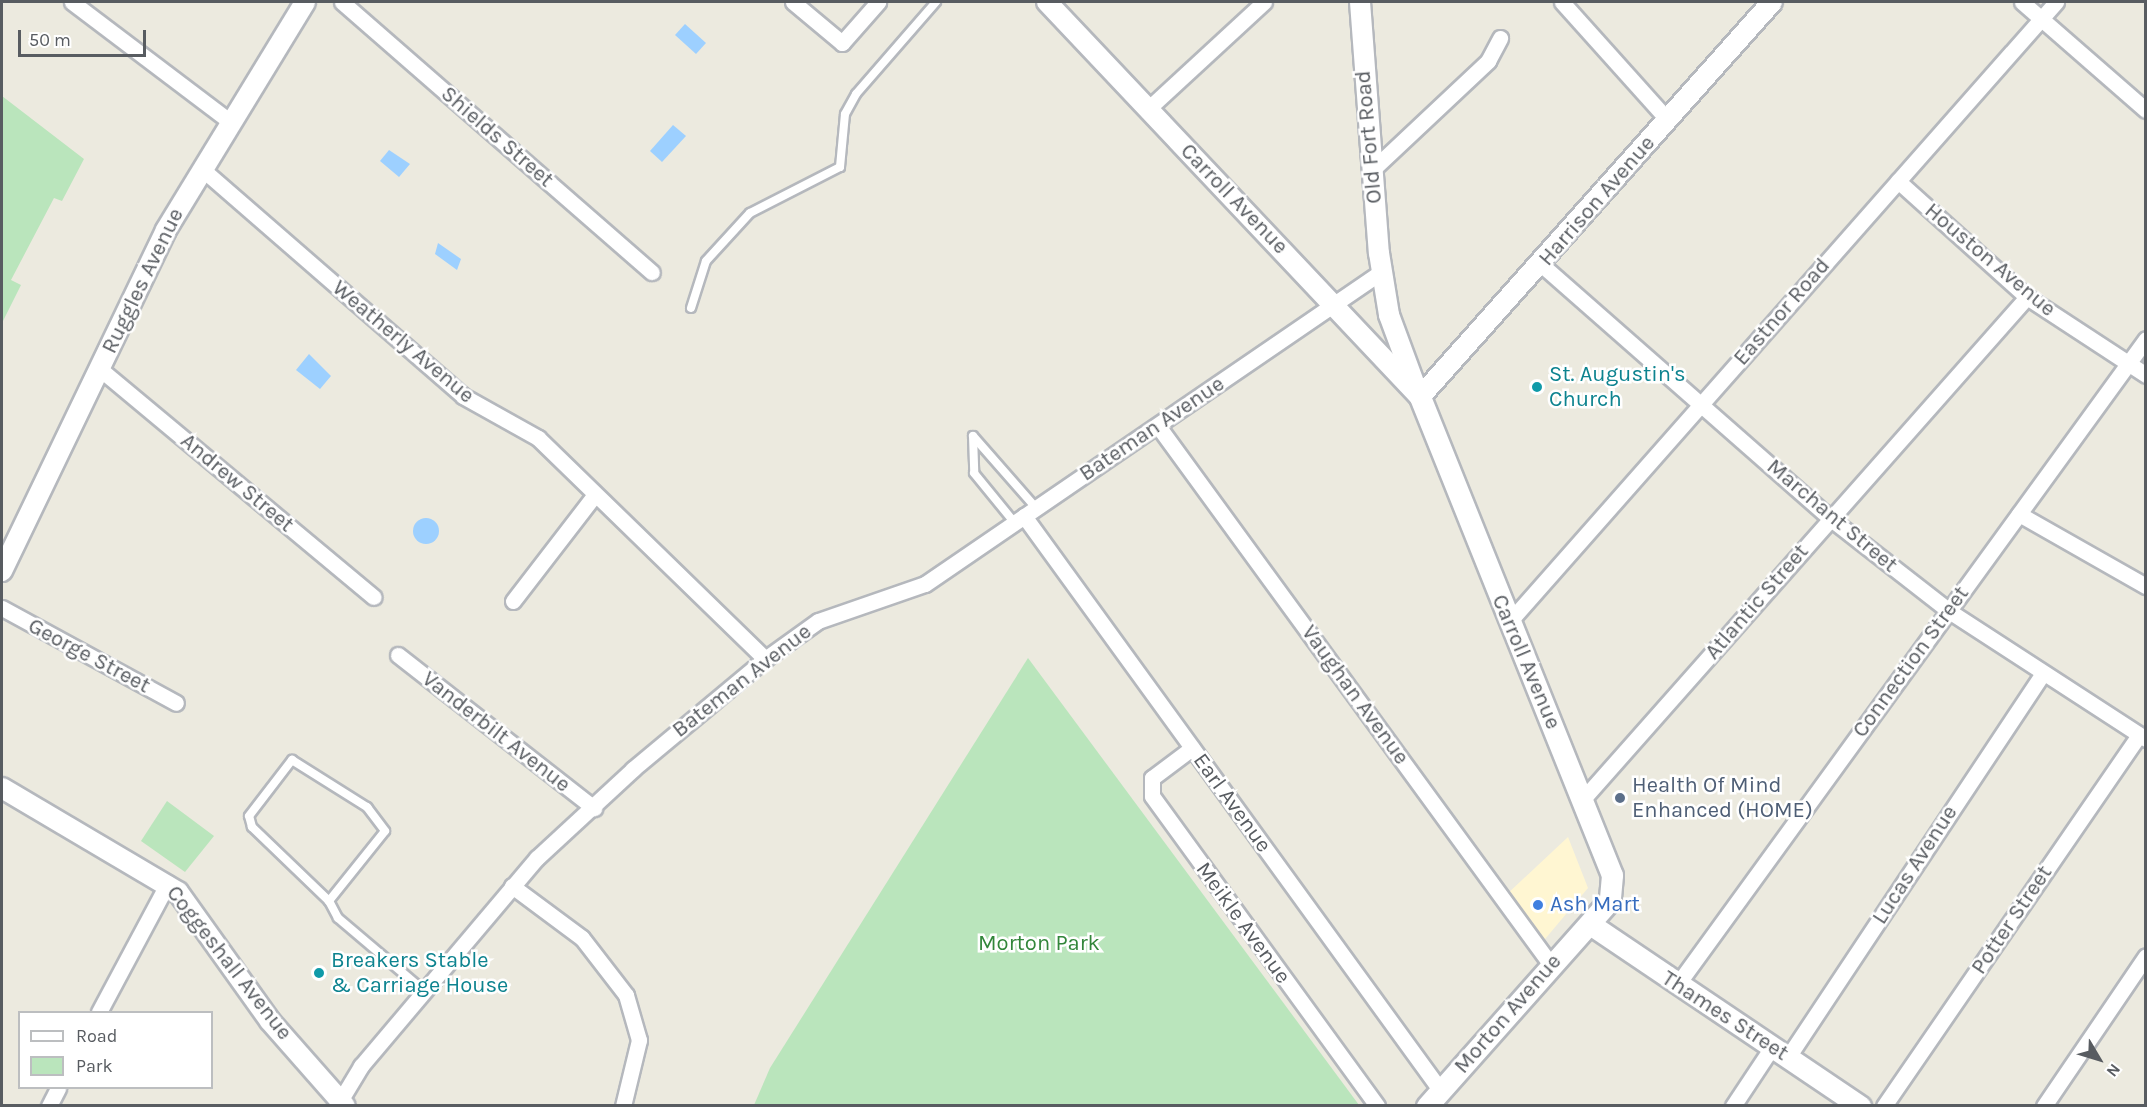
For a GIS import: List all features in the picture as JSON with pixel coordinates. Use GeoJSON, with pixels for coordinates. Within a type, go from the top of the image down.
{"type":"FeatureCollection","features":[{"type":"Feature","properties":{"kind":"main road","name":"Carroll Avenue"},"geometry":{"type":"LineString","coordinates":[[1420,397],[1612,875],[1610,900],[1590,924]]}},
{"type":"Feature","properties":{"kind":"main road","name":"Morton Avenue"},"geometry":{"type":"LineString","coordinates":[[1434,1098],[1590,924]]}},
{"type":"Feature","properties":{"kind":"main road","name":"Thames Street"},"geometry":{"type":"LineString","coordinates":[[1590,924],[1677,985],[1860,1106]]}},
{"type":"Feature","properties":{"kind":"street"},"geometry":{"type":"LineString","coordinates":[[72,2],[228,120]]}},
{"type":"Feature","properties":{"kind":"street","name":"Ruggles Avenue"},"geometry":{"type":"LineString","coordinates":[[2,571],[201,168],[228,120],[305,2]]}},
{"type":"Feature","properties":{"kind":"street","name":"Shields Street"},"geometry":{"type":"LineString","coordinates":[[342,2],[651,272]]}},
{"type":"Feature","properties":{"kind":"street"},"geometry":{"type":"LineString","coordinates":[[793,2],[842,43],[878,2]]}},
{"type":"Feature","properties":{"kind":"street","name":"Carroll Avenue"},"geometry":{"type":"LineString","coordinates":[[1047,2],[1335,304],[1420,397]]}},
{"type":"Feature","properties":{"kind":"street"},"geometry":{"type":"LineString","coordinates":[[1148,109],[1264,2]]}},
{"type":"Feature","properties":{"kind":"street","name":"Old Fort Road"},"geometry":{"type":"LineString","coordinates":[[1360,2],[1371,171],[1382,272]]}},
{"type":"Feature","properties":{"kind":"street"},"geometry":{"type":"LineString","coordinates":[[1562,2],[1668,120]]}},
{"type":"Feature","properties":{"kind":"street","name":"Harrison Avenue"},"geometry":{"type":"LineString","coordinates":[[1420,397],[1542,264],[1772,2]]}},
{"type":"Feature","properties":{"kind":"street"},"geometry":{"type":"LineString","coordinates":[[2022,2],[2145,110]]}},
{"type":"Feature","properties":{"kind":"street","name":"Eastnor Road"},"geometry":{"type":"LineString","coordinates":[[1509,622],[2056,2]]}},
{"type":"Feature","properties":{"kind":"street"},"geometry":{"type":"LineString","coordinates":[[1371,171],[1488,61],[1500,38]]}},
{"type":"Feature","properties":{"kind":"street","name":"Weatherly Avenue"},"geometry":{"type":"LineString","coordinates":[[201,168],[463,396],[538,438],[594,496],[765,659]]}},
{"type":"Feature","properties":{"kind":"street","name":"Houston Avenue"},"geometry":{"type":"LineString","coordinates":[[1898,181],[2027,297],[2145,375]]}},
{"type":"Feature","properties":{"kind":"street","name":"Marchant Street"},"geometry":{"type":"LineString","coordinates":[[1542,264],[1831,519],[1949,611],[2042,674],[2142,737]]}},
{"type":"Feature","properties":{"kind":"street","name":"Carroll Avenue"},"geometry":{"type":"LineString","coordinates":[[1382,272],[1389,315],[1420,397]]}},
{"type":"Feature","properties":{"kind":"street","name":"Bateman Avenue"},"geometry":{"type":"LineString","coordinates":[[341,1104],[424,991],[512,886],[633,769],[765,659],[818,621],[925,584],[1382,272]]}},
{"type":"Feature","properties":{"kind":"street","name":"Atlantic Street"},"geometry":{"type":"LineString","coordinates":[[1583,799],[2027,297]]}},
{"type":"Feature","properties":{"kind":"street","name":"Connection Street"},"geometry":{"type":"LineString","coordinates":[[1677,985],[2145,339]]}},
{"type":"Feature","properties":{"kind":"street","name":"Andrew Street"},"geometry":{"type":"LineString","coordinates":[[100,369],[374,597]]}},
{"type":"Feature","properties":{"kind":"street","name":"Vaughan Avenue"},"geometry":{"type":"LineString","coordinates":[[1158,426],[1551,965]]}},
{"type":"Feature","properties":{"kind":"street"},"geometry":{"type":"LineString","coordinates":[[513,601],[594,496]]}},
{"type":"Feature","properties":{"kind":"street"},"geometry":{"type":"LineString","coordinates":[[2019,514],[2145,586]]}},
{"type":"Feature","properties":{"kind":"street","name":"Earl Avenue"},"geometry":{"type":"LineString","coordinates":[[1025,515],[1192,748],[1434,1098]]}},
{"type":"Feature","properties":{"kind":"street","name":"George Street"},"geometry":{"type":"LineString","coordinates":[[2,608],[176,703]]}},
{"type":"Feature","properties":{"kind":"street","name":"Vanderbilt Avenue"},"geometry":{"type":"LineString","coordinates":[[398,655],[594,808]]}},
{"type":"Feature","properties":{"kind":"street","name":"Lucas Avenue"},"geometry":{"type":"LineString","coordinates":[[1733,1106],[1780,1052],[2042,674]]}},
{"type":"Feature","properties":{"kind":"street","name":"Potter Street"},"geometry":{"type":"LineString","coordinates":[[1884,1106],[2142,737]]}},
{"type":"Feature","properties":{"kind":"street","name":"Meikle Avenue"},"geometry":{"type":"LineString","coordinates":[[1192,748],[1152,778],[1152,796],[1377,1106]]}},
{"type":"Feature","properties":{"kind":"street","name":"Coggeshall Avenue"},"geometry":{"type":"LineString","coordinates":[[2,788],[168,882],[270,1021],[341,1104]]}},
{"type":"Feature","properties":{"kind":"street"},"geometry":{"type":"LineString","coordinates":[[100,1011],[168,882]]}},
{"type":"Feature","properties":{"kind":"street"},"geometry":{"type":"LineString","coordinates":[[512,886],[582,938],[626,995],[639,1040],[623,1106]]}},
{"type":"Feature","properties":{"kind":"street"},"geometry":{"type":"LineString","coordinates":[[2044,1106],[2145,956]]}},
{"type":"Feature","properties":{"kind":"street"},"geometry":{"type":"LineString","coordinates":[[49,1106],[58,1089]]}},
{"type":"Feature","properties":{"kind":"lane"},"geometry":{"type":"LineString","coordinates":[[691,308],[693,288],[706,261],[750,213],[840,167],[845,114],[856,94],[936,2]]}},
{"type":"Feature","properties":{"kind":"lane"},"geometry":{"type":"LineString","coordinates":[[973,436],[1025,515],[974,473],[973,436]]}},
{"type":"Feature","properties":{"kind":"lane"},"geometry":{"type":"LineString","coordinates":[[329,901],[385,831],[367,807],[292,760],[249,816],[252,827],[329,901],[338,918],[424,991]]}},
{"type":"Feature","properties":{"kind":"shaded area"},"geometry":{"type":"Polygon","coordinates":[[[1568,837],[1588,888],[1540,945],[1505,896],[1568,837]]]}},
{"type":"Feature","properties":{"kind":"green space"},"geometry":{"type":"Polygon","coordinates":[[[2,96],[84,159],[62,201],[54,198],[11,280],[21,285],[2,323],[2,96]]]}},
{"type":"Feature","properties":{"kind":"green space","name":"Morton Park"},"geometry":{"type":"Polygon","coordinates":[[[1028,658],[1359,1105],[754,1105],[770,1068],[1028,658]]]}},
{"type":"Feature","properties":{"kind":"green space"},"geometry":{"type":"Polygon","coordinates":[[[167,801],[214,836],[185,872],[141,841],[167,801]]]}},
{"type":"Feature","properties":{"kind":"water"},"geometry":{"type":"Polygon","coordinates":[[[685,24],[706,43],[696,54],[675,35],[685,24]]]}},
{"type":"Feature","properties":{"kind":"water"},"geometry":{"type":"Polygon","coordinates":[[[673,125],[686,136],[662,162],[650,151],[673,125]]]}},
{"type":"Feature","properties":{"kind":"water"},"geometry":{"type":"Polygon","coordinates":[[[389,150],[410,164],[399,177],[380,161],[389,150]]]}},
{"type":"Feature","properties":{"kind":"water"},"geometry":{"type":"Polygon","coordinates":[[[438,243],[461,259],[457,270],[435,254],[438,243]]]}},
{"type":"Feature","properties":{"kind":"water"},"geometry":{"type":"Polygon","coordinates":[[[309,354],[331,376],[320,389],[296,370],[309,354]]]}},
{"type":"Feature","properties":{"kind":"water"},"geometry":{"type":"Polygon","coordinates":[[[426,518],[435,522],[439,531],[435,540],[426,544],[417,540],[413,531],[417,522],[426,518]]]}},
{"type":"Feature","properties":{"kind":"place","name":"St. Augustin's Church"},"geometry":{"type":"Point","coordinates":[1537,387]}},
{"type":"Feature","properties":{"kind":"place","name":"Health Of Mind Enhanced (HOME)"},"geometry":{"type":"Point","coordinates":[1620,798]}},
{"type":"Feature","properties":{"kind":"place","name":"Ash Mart"},"geometry":{"type":"Point","coordinates":[1538,905]}},
{"type":"Feature","properties":{"kind":"place","name":"Breakers Stable & Carriage House"},"geometry":{"type":"Point","coordinates":[319,973]}}]}
